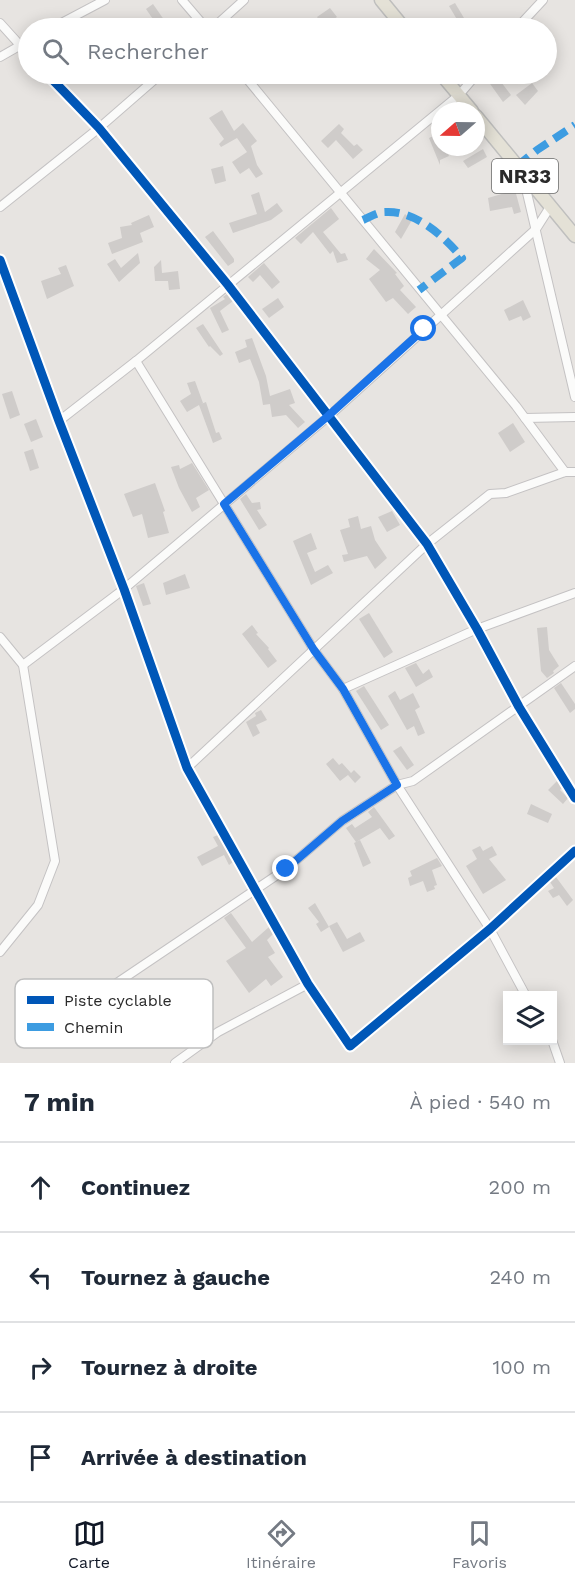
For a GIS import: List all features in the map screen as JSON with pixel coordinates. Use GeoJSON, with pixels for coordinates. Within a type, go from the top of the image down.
{"type":"FeatureCollection","features":[{"type":"Feature","properties":{"kind":"main road"},"geometry":{"type":"LineString","coordinates":[[381,0],[396,18]]}},
{"type":"Feature","properties":{"kind":"main road"},"geometry":{"type":"LineString","coordinates":[[450,84],[465,102]]}},
{"type":"Feature","properties":{"kind":"main road","name":"NR33"},"geometry":{"type":"LineString","coordinates":[[485,127],[575,236]]}},
{"type":"Feature","properties":{"kind":"street"},"geometry":{"type":"LineString","coordinates":[[71,18],[105,0]]}},
{"type":"Feature","properties":{"kind":"street"},"geometry":{"type":"LineString","coordinates":[[182,0],[197,18]]}},
{"type":"Feature","properties":{"kind":"street"},"geometry":{"type":"LineString","coordinates":[[224,18],[243,0]]}},
{"type":"Feature","properties":{"kind":"street"},"geometry":{"type":"LineString","coordinates":[[526,18],[543,0]]}},
{"type":"Feature","properties":{"kind":"street"},"geometry":{"type":"LineString","coordinates":[[0,22],[18,43]]}},
{"type":"Feature","properties":{"kind":"street"},"geometry":{"type":"LineString","coordinates":[[0,57],[18,48]]}},
{"type":"Feature","properties":{"kind":"street"},"geometry":{"type":"LineString","coordinates":[[57,84],[99,128],[228,285],[427,544],[477,628],[519,707],[575,798]]}},
{"type":"Feature","properties":{"kind":"street"},"geometry":{"type":"LineString","coordinates":[[0,207],[99,128],[150,84]]}},
{"type":"Feature","properties":{"kind":"street"},"geometry":{"type":"LineString","coordinates":[[251,84],[525,418],[565,472]]}},
{"type":"Feature","properties":{"kind":"street"},"geometry":{"type":"LineString","coordinates":[[59,421],[136,361],[459,95],[468,84]]}},
{"type":"Feature","properties":{"kind":"street"},"geometry":{"type":"LineString","coordinates":[[523,174],[575,397]]}},
{"type":"Feature","properties":{"kind":"street"},"geometry":{"type":"LineString","coordinates":[[23,665],[124,590],[328,416],[536,229],[550,207]]}},
{"type":"Feature","properties":{"kind":"street"},"geometry":{"type":"LineString","coordinates":[[0,260],[124,590],[187,768],[308,984],[350,1046],[490,929],[575,851]]}},
{"type":"Feature","properties":{"kind":"street"},"geometry":{"type":"LineString","coordinates":[[136,361],[314,650],[343,689],[397,785],[490,929],[523,991]]}},
{"type":"Feature","properties":{"kind":"street"},"geometry":{"type":"LineString","coordinates":[[525,418],[575,417]]}},
{"type":"Feature","properties":{"kind":"street"},"geometry":{"type":"LineString","coordinates":[[187,768],[427,544],[490,494],[506,493],[565,472],[575,472]]}},
{"type":"Feature","properties":{"kind":"street"},"geometry":{"type":"LineString","coordinates":[[343,689],[477,628],[575,593]]}},
{"type":"Feature","properties":{"kind":"street"},"geometry":{"type":"LineString","coordinates":[[0,637],[23,665],[55,861],[39,905],[0,952]]}},
{"type":"Feature","properties":{"kind":"street"},"geometry":{"type":"LineString","coordinates":[[123,979],[286,869],[342,821],[397,785],[413,782],[575,666]]}},
{"type":"Feature","properties":{"kind":"street"},"geometry":{"type":"LineString","coordinates":[[213,1036],[308,984]]}},
{"type":"Feature","properties":{"kind":"street"},"geometry":{"type":"LineString","coordinates":[[553,1045],[560,1063]]}},
{"type":"Feature","properties":{"kind":"street"},"geometry":{"type":"LineString","coordinates":[[175,1063],[196,1048]]}},
{"type":"Feature","properties":{"kind":"building"},"geometry":{"type":"Polygon","coordinates":[[[455,3],[464,18],[456,18],[449,6],[455,3]]]}},
{"type":"Feature","properties":{"kind":"building"},"geometry":{"type":"Polygon","coordinates":[[[153,4],[163,18],[152,18],[146,9],[153,4]]]}},
{"type":"Feature","properties":{"kind":"building"},"geometry":{"type":"Polygon","coordinates":[[[330,8],[337,17],[318,18],[330,8]]]}},
{"type":"Feature","properties":{"kind":"building"},"geometry":{"type":"Polygon","coordinates":[[[490,84],[503,84],[511,95],[503,102],[490,84]]]}},
{"type":"Feature","properties":{"kind":"building"},"geometry":{"type":"Polygon","coordinates":[[[531,84],[538,91],[525,105],[516,95],[531,84]]]}},
{"type":"Feature","properties":{"kind":"building"},"geometry":{"type":"Polygon","coordinates":[[[222,110],[234,131],[243,123],[257,141],[251,146],[257,165],[263,174],[256,178],[249,168],[240,174],[232,162],[247,152],[237,138],[221,147],[219,144],[224,139],[209,118],[222,110]]]}},
{"type":"Feature","properties":{"kind":"building"},"geometry":{"type":"Polygon","coordinates":[[[339,124],[344,129],[341,133],[354,146],[357,144],[363,150],[353,159],[336,140],[328,148],[321,141],[339,124]]]}},
{"type":"Feature","properties":{"kind":"building"},"geometry":{"type":"Polygon","coordinates":[[[485,153],[487,157],[468,168],[463,161],[471,156],[485,156],[485,153]]]}},
{"type":"Feature","properties":{"kind":"building"},"geometry":{"type":"Polygon","coordinates":[[[436,156],[449,156],[440,160],[440,165],[436,156]]]}},
{"type":"Feature","properties":{"kind":"building"},"geometry":{"type":"Polygon","coordinates":[[[223,166],[226,181],[215,184],[211,169],[223,166]]]}},
{"type":"Feature","properties":{"kind":"building"},"geometry":{"type":"Polygon","coordinates":[[[515,190],[521,212],[514,214],[512,207],[490,211],[488,198],[515,190]]]}},
{"type":"Feature","properties":{"kind":"building"},"geometry":{"type":"Polygon","coordinates":[[[259,192],[265,212],[277,203],[283,211],[271,220],[233,233],[229,223],[257,214],[251,195],[259,192]]]}},
{"type":"Feature","properties":{"kind":"building"},"geometry":{"type":"Polygon","coordinates":[[[331,208],[339,219],[323,232],[341,254],[345,253],[348,260],[337,263],[333,251],[330,254],[313,232],[301,244],[295,238],[331,208]]]}},
{"type":"Feature","properties":{"kind":"building"},"geometry":{"type":"Polygon","coordinates":[[[405,214],[412,220],[401,239],[395,232],[405,214]]]}},
{"type":"Feature","properties":{"kind":"building"},"geometry":{"type":"Polygon","coordinates":[[[149,215],[154,227],[140,233],[143,242],[112,254],[108,243],[122,238],[120,227],[132,225],[131,223],[149,215]]]}},
{"type":"Feature","properties":{"kind":"building"},"geometry":{"type":"Polygon","coordinates":[[[213,231],[234,259],[234,262],[228,266],[205,237],[213,231]]]}},
{"type":"Feature","properties":{"kind":"building"},"geometry":{"type":"Polygon","coordinates":[[[374,249],[397,273],[395,274],[404,286],[400,290],[416,307],[408,314],[393,298],[386,302],[369,279],[380,270],[366,259],[374,249]]]}},
{"type":"Feature","properties":{"kind":"building"},"geometry":{"type":"Polygon","coordinates":[[[138,253],[140,263],[119,282],[107,264],[115,259],[121,268],[138,253]]]}},
{"type":"Feature","properties":{"kind":"building"},"geometry":{"type":"Polygon","coordinates":[[[161,260],[162,273],[178,271],[180,289],[169,290],[168,281],[155,281],[154,267],[161,260]]]}},
{"type":"Feature","properties":{"kind":"building"},"geometry":{"type":"Polygon","coordinates":[[[264,263],[280,282],[272,289],[260,275],[253,282],[248,277],[264,263]]]}},
{"type":"Feature","properties":{"kind":"building"},"geometry":{"type":"Polygon","coordinates":[[[66,265],[74,286],[47,299],[41,281],[61,274],[58,268],[66,265]]]}},
{"type":"Feature","properties":{"kind":"building"},"geometry":{"type":"Polygon","coordinates":[[[227,294],[233,301],[220,311],[229,330],[222,333],[210,308],[225,299],[223,297],[227,294]]]}},
{"type":"Feature","properties":{"kind":"building"},"geometry":{"type":"Polygon","coordinates":[[[278,298],[284,307],[269,318],[262,309],[278,298]]]}},
{"type":"Feature","properties":{"kind":"building"},"geometry":{"type":"Polygon","coordinates":[[[523,300],[531,317],[523,321],[521,316],[509,321],[504,310],[523,300]]]}},
{"type":"Feature","properties":{"kind":"building"},"geometry":{"type":"Polygon","coordinates":[[[203,324],[223,354],[220,356],[209,347],[196,328],[203,324]]]}},
{"type":"Feature","properties":{"kind":"building"},"geometry":{"type":"Polygon","coordinates":[[[252,338],[266,376],[270,396],[290,389],[295,403],[289,405],[305,422],[298,428],[286,415],[272,417],[270,404],[263,405],[259,382],[250,359],[239,363],[235,352],[247,347],[245,340],[252,338]]]}},
{"type":"Feature","properties":{"kind":"building"},"geometry":{"type":"Polygon","coordinates":[[[195,381],[203,403],[201,404],[206,402],[216,433],[219,432],[222,439],[213,443],[199,405],[187,412],[180,401],[191,394],[187,383],[195,381]]]}},
{"type":"Feature","properties":{"kind":"building"},"geometry":{"type":"Polygon","coordinates":[[[12,391],[20,415],[10,419],[2,394],[12,391]]]}},
{"type":"Feature","properties":{"kind":"building"},"geometry":{"type":"Polygon","coordinates":[[[36,419],[43,437],[31,442],[24,424],[36,419]]]}},
{"type":"Feature","properties":{"kind":"building"},"geometry":{"type":"Polygon","coordinates":[[[513,423],[525,442],[510,452],[498,433],[513,423]]]}},
{"type":"Feature","properties":{"kind":"building"},"geometry":{"type":"Polygon","coordinates":[[[33,449],[39,468],[30,471],[24,452],[33,449]]]}},
{"type":"Feature","properties":{"kind":"building"},"geometry":{"type":"Polygon","coordinates":[[[192,463],[209,490],[196,498],[200,507],[192,512],[171,467],[179,465],[180,469],[192,463]]]}},
{"type":"Feature","properties":{"kind":"building"},"geometry":{"type":"Polygon","coordinates":[[[155,483],[165,511],[163,512],[169,533],[148,538],[142,514],[133,517],[124,494],[155,483]]]}},
{"type":"Feature","properties":{"kind":"building"},"geometry":{"type":"Polygon","coordinates":[[[246,494],[252,503],[260,502],[261,509],[257,510],[267,525],[259,530],[240,499],[246,494]]]}},
{"type":"Feature","properties":{"kind":"building"},"geometry":{"type":"Polygon","coordinates":[[[392,511],[400,525],[387,532],[378,517],[392,511]]]}},
{"type":"Feature","properties":{"kind":"building"},"geometry":{"type":"Polygon","coordinates":[[[358,516],[361,529],[371,526],[375,540],[387,558],[375,569],[367,556],[344,562],[342,555],[348,554],[340,530],[350,527],[348,519],[358,516]]]}},
{"type":"Feature","properties":{"kind":"building"},"geometry":{"type":"Polygon","coordinates":[[[311,533],[317,549],[307,553],[315,572],[328,565],[333,573],[311,585],[293,541],[311,533]]]}},
{"type":"Feature","properties":{"kind":"building"},"geometry":{"type":"Polygon","coordinates":[[[185,574],[190,588],[166,595],[163,583],[185,574]]]}},
{"type":"Feature","properties":{"kind":"building"},"geometry":{"type":"Polygon","coordinates":[[[144,583],[151,604],[143,606],[136,586],[144,583]]]}},
{"type":"Feature","properties":{"kind":"building"},"geometry":{"type":"Polygon","coordinates":[[[369,613],[393,652],[384,658],[359,619],[369,613]]]}},
{"type":"Feature","properties":{"kind":"building"},"geometry":{"type":"Polygon","coordinates":[[[252,625],[258,633],[256,634],[277,661],[268,668],[242,634],[252,625]]]}},
{"type":"Feature","properties":{"kind":"building"},"geometry":{"type":"Polygon","coordinates":[[[547,627],[549,650],[559,666],[547,678],[541,671],[537,628],[547,627]]]}},
{"type":"Feature","properties":{"kind":"building"},"geometry":{"type":"Polygon","coordinates":[[[416,663],[423,674],[429,669],[433,677],[416,687],[405,668],[416,663]]]}},
{"type":"Feature","properties":{"kind":"building"},"geometry":{"type":"Polygon","coordinates":[[[561,683],[575,704],[575,709],[570,713],[554,688],[561,683]]]}},
{"type":"Feature","properties":{"kind":"building"},"geometry":{"type":"Polygon","coordinates":[[[364,686],[389,725],[381,730],[356,691],[364,686]]]}},
{"type":"Feature","properties":{"kind":"building"},"geometry":{"type":"Polygon","coordinates":[[[395,691],[400,700],[413,693],[420,707],[415,710],[425,733],[418,736],[414,726],[407,730],[388,696],[395,691]]]}},
{"type":"Feature","properties":{"kind":"building"},"geometry":{"type":"Polygon","coordinates":[[[261,710],[267,720],[256,725],[260,733],[253,737],[246,722],[261,710]]]}},
{"type":"Feature","properties":{"kind":"building"},"geometry":{"type":"Polygon","coordinates":[[[401,746],[414,765],[407,770],[393,751],[401,746]]]}},
{"type":"Feature","properties":{"kind":"building"},"geometry":{"type":"Polygon","coordinates":[[[333,758],[339,765],[342,763],[351,773],[354,770],[361,777],[355,783],[348,775],[340,781],[326,764],[333,758]]]}},
{"type":"Feature","properties":{"kind":"building"},"geometry":{"type":"Polygon","coordinates":[[[557,781],[562,788],[560,790],[568,798],[563,804],[548,790],[557,781]]]}},
{"type":"Feature","properties":{"kind":"building"},"geometry":{"type":"Polygon","coordinates":[[[531,804],[552,814],[548,823],[527,814],[531,804]]]}},
{"type":"Feature","properties":{"kind":"building"},"geometry":{"type":"Polygon","coordinates":[[[374,807],[395,836],[389,840],[380,828],[356,842],[346,828],[352,824],[355,828],[372,817],[368,812],[374,807]]]}},
{"type":"Feature","properties":{"kind":"building"},"geometry":{"type":"Polygon","coordinates":[[[218,835],[233,862],[229,865],[224,855],[202,866],[197,857],[218,846],[213,837],[218,835]]]}},
{"type":"Feature","properties":{"kind":"building"},"geometry":{"type":"Polygon","coordinates":[[[360,840],[371,863],[363,867],[354,843],[360,840]]]}},
{"type":"Feature","properties":{"kind":"building"},"geometry":{"type":"Polygon","coordinates":[[[480,846],[483,851],[492,846],[497,855],[489,859],[506,880],[483,894],[466,866],[477,859],[472,850],[480,846]]]}},
{"type":"Feature","properties":{"kind":"building"},"geometry":{"type":"Polygon","coordinates":[[[437,858],[442,866],[432,870],[437,885],[434,886],[435,889],[427,892],[423,881],[410,886],[408,878],[412,876],[410,871],[437,858]]]}},
{"type":"Feature","properties":{"kind":"building"},"geometry":{"type":"Polygon","coordinates":[[[556,877],[573,900],[567,906],[559,895],[553,898],[548,891],[554,888],[550,882],[556,877]]]}},
{"type":"Feature","properties":{"kind":"building"},"geometry":{"type":"Polygon","coordinates":[[[315,903],[329,927],[321,932],[316,924],[319,922],[308,908],[315,903]]]}},
{"type":"Feature","properties":{"kind":"building"},"geometry":{"type":"Polygon","coordinates":[[[231,913],[252,942],[269,927],[273,934],[267,940],[275,953],[268,957],[283,977],[271,986],[266,979],[249,993],[226,961],[246,948],[224,918],[231,913]]]}},
{"type":"Feature","properties":{"kind":"building"},"geometry":{"type":"Polygon","coordinates":[[[337,922],[347,939],[360,932],[365,941],[343,952],[329,926],[337,922]]]}},
{"type":"Feature","properties":{"kind":"marked path"},"geometry":{"type":"LineString","coordinates":[[517,166],[575,125]]}},
{"type":"Feature","properties":{"kind":"marked path"},"geometry":{"type":"LineString","coordinates":[[363,220],[382,212],[407,215],[438,233],[462,258],[419,290]]}},
{"type":"Feature","properties":{"kind":"cycle path"},"geometry":{"type":"LineString","coordinates":[[57,84],[99,128],[228,285],[427,544],[519,707],[575,798]]}},
{"type":"Feature","properties":{"kind":"cycle path"},"geometry":{"type":"LineString","coordinates":[[0,260],[124,589],[187,768],[308,984],[350,1046],[490,929],[575,851]]}},
{"type":"Feature","properties":{"kind":"route"},"geometry":{"type":"LineString","coordinates":[[286,869],[342,821],[397,785],[343,689],[314,650],[224,504],[328,416],[424,329]]}}]}
